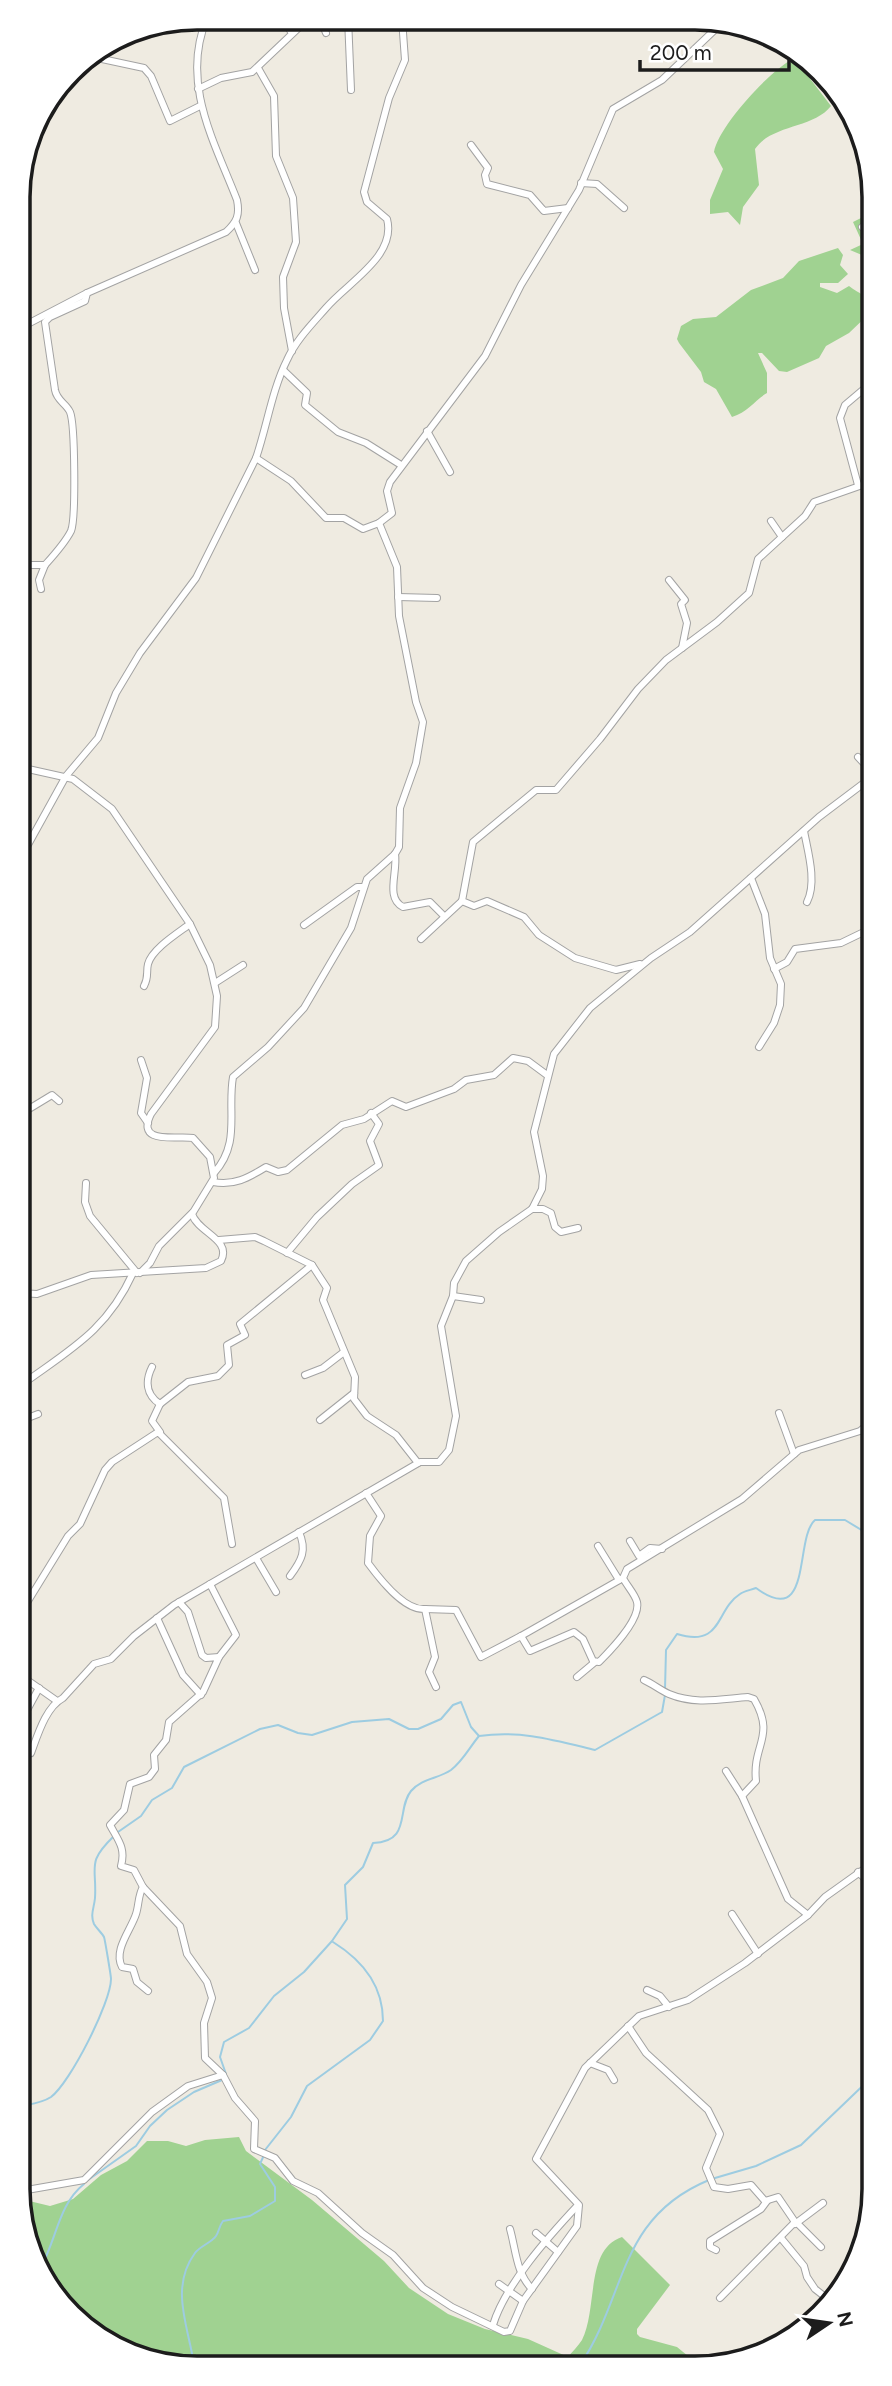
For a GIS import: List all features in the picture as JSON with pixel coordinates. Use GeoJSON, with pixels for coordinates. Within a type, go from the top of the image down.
{"type":"FeatureCollection","features":[{"type":"Feature","properties":{"kind":"street"},"geometry":{"type":"LineString","coordinates":[[30,323],[87,293],[226,232],[236,223],[239,213],[237,200],[200,106],[198,47],[203,30]]}},
{"type":"Feature","properties":{"kind":"street"},"geometry":{"type":"LineString","coordinates":[[198,89],[221,78],[247,74],[258,68],[295,30]]}},
{"type":"Feature","properties":{"kind":"street"},"geometry":{"type":"LineString","coordinates":[[348,30],[351,90]]}},
{"type":"Feature","properties":{"kind":"street"},"geometry":{"type":"LineString","coordinates":[[30,841],[66,776],[98,738],[116,693],[140,653],[196,578],[256,458],[283,370],[292,351],[332,300],[381,253],[389,237],[387,219],[367,202],[364,192],[389,98],[405,60],[403,30]]}},
{"type":"Feature","properties":{"kind":"street"},"geometry":{"type":"LineString","coordinates":[[256,458],[291,481],[326,518],[344,518],[363,529],[379,523],[392,513],[387,491],[401,465],[485,356],[521,285],[581,184],[613,109],[662,80],[713,31]]}},
{"type":"Feature","properties":{"kind":"street"},"geometry":{"type":"LineString","coordinates":[[103,59],[144,68],[151,76],[170,121],[200,106]]}},
{"type":"Feature","properties":{"kind":"street"},"geometry":{"type":"LineString","coordinates":[[258,68],[274,96],[276,156],[293,198],[296,242],[283,277],[284,308],[292,351]]}},
{"type":"Feature","properties":{"kind":"street"},"geometry":{"type":"LineString","coordinates":[[471,145],[488,168],[487,184],[530,195],[544,211],[568,208]]}},
{"type":"Feature","properties":{"kind":"street"},"geometry":{"type":"LineString","coordinates":[[581,184],[597,184],[624,208]]}},
{"type":"Feature","properties":{"kind":"street"},"geometry":{"type":"LineString","coordinates":[[236,223],[255,270]]}},
{"type":"Feature","properties":{"kind":"street"},"geometry":{"type":"LineString","coordinates":[[41,589],[39,580],[45,565],[72,529],[74,507],[71,416],[55,390],[45,322],[50,317],[85,301],[87,293]]}},
{"type":"Feature","properties":{"kind":"street"},"geometry":{"type":"LineString","coordinates":[[283,370],[307,393],[305,405],[330,427],[366,443],[401,465]]}},
{"type":"Feature","properties":{"kind":"street"},"geometry":{"type":"LineString","coordinates":[[858,485],[840,418],[845,405],[862,391]]}},
{"type":"Feature","properties":{"kind":"street"},"geometry":{"type":"LineString","coordinates":[[427,431],[450,472]]}},
{"type":"Feature","properties":{"kind":"street"},"geometry":{"type":"LineString","coordinates":[[421,939],[443,915],[462,901],[473,842],[536,790],[556,790],[638,689],[682,648],[749,593],[758,559],[805,516],[814,502],[862,484]]}},
{"type":"Feature","properties":{"kind":"street"},"geometry":{"type":"LineString","coordinates":[[771,522],[782,537]]}},
{"type":"Feature","properties":{"kind":"street"},"geometry":{"type":"LineString","coordinates":[[379,523],[397,567],[398,597],[409,669],[424,722],[416,764],[400,808],[397,875],[392,894],[395,901],[404,907],[430,902],[443,915]]}},
{"type":"Feature","properties":{"kind":"street"},"geometry":{"type":"LineString","coordinates":[[30,565],[45,565]]}},
{"type":"Feature","properties":{"kind":"street"},"geometry":{"type":"LineString","coordinates":[[669,580],[685,600],[681,605],[687,622],[682,648]]}},
{"type":"Feature","properties":{"kind":"street"},"geometry":{"type":"LineString","coordinates":[[398,597],[437,598]]}},
{"type":"Feature","properties":{"kind":"street"},"geometry":{"type":"LineString","coordinates":[[858,757],[862,762]]}},
{"type":"Feature","properties":{"kind":"street"},"geometry":{"type":"LineString","coordinates":[[30,769],[66,776],[112,809],[190,924],[210,965],[215,983],[215,1027],[151,1114],[148,1123]]}},
{"type":"Feature","properties":{"kind":"street"},"geometry":{"type":"LineString","coordinates":[[32,1753],[42,1723],[57,1701],[63,1698],[94,1664],[111,1659],[179,1602],[418,1463],[439,1462],[449,1450],[453,1432],[454,1402],[440,1332],[453,1296],[454,1283],[466,1261],[499,1232],[532,1209],[544,1185],[534,1132],[554,1054],[590,1008],[651,958],[690,932],[862,782]]}},
{"type":"Feature","properties":{"kind":"street"},"geometry":{"type":"LineString","coordinates":[[804,831],[810,872],[810,895],[807,902]]}},
{"type":"Feature","properties":{"kind":"street"},"geometry":{"type":"LineString","coordinates":[[214,1173],[228,1153],[233,1131],[233,1077],[268,1047],[304,1008],[351,928],[367,879],[396,854]]}},
{"type":"Feature","properties":{"kind":"street"},"geometry":{"type":"LineString","coordinates":[[751,878],[765,914],[774,969],[780,984],[778,993],[781,1004],[774,1023],[759,1047]]}},
{"type":"Feature","properties":{"kind":"street"},"geometry":{"type":"LineString","coordinates":[[304,925],[357,887],[363,887]]}},
{"type":"Feature","properties":{"kind":"street"},"geometry":{"type":"LineString","coordinates":[[462,901],[474,906],[487,901],[520,915],[547,941],[575,958],[602,967],[627,970],[651,958]]}},
{"type":"Feature","properties":{"kind":"street"},"geometry":{"type":"LineString","coordinates":[[144,986],[148,978],[148,964],[157,952],[190,924]]}},
{"type":"Feature","properties":{"kind":"street"},"geometry":{"type":"LineString","coordinates":[[774,969],[787,962],[795,949],[839,944],[862,933]]}},
{"type":"Feature","properties":{"kind":"street"},"geometry":{"type":"LineString","coordinates":[[215,983],[243,965]]}},
{"type":"Feature","properties":{"kind":"street"},"geometry":{"type":"LineString","coordinates":[[213,1182],[228,1185],[248,1178],[266,1167],[278,1172],[286,1170],[342,1125],[364,1119],[394,1100],[406,1107],[454,1089],[463,1081],[488,1077],[513,1058],[528,1061],[547,1075]]}},
{"type":"Feature","properties":{"kind":"street"},"geometry":{"type":"LineString","coordinates":[[30,1379],[70,1353],[111,1314],[137,1273],[150,1263],[156,1249],[193,1212],[213,1182],[213,1162],[199,1141],[184,1136],[160,1140],[151,1133],[141,1113],[147,1079],[141,1060]]}},
{"type":"Feature","properties":{"kind":"street"},"geometry":{"type":"LineString","coordinates":[[30,1108],[52,1095],[59,1101]]}},
{"type":"Feature","properties":{"kind":"street"},"geometry":{"type":"LineString","coordinates":[[287,1253],[317,1217],[356,1181],[379,1165],[370,1141],[379,1124],[371,1113]]}},
{"type":"Feature","properties":{"kind":"street"},"geometry":{"type":"LineString","coordinates":[[86,1183],[85,1202],[90,1216],[137,1273]]}},
{"type":"Feature","properties":{"kind":"street"},"geometry":{"type":"LineString","coordinates":[[532,1209],[543,1209],[551,1213],[555,1227],[561,1232],[578,1228]]}},
{"type":"Feature","properties":{"kind":"street"},"geometry":{"type":"LineString","coordinates":[[193,1212],[193,1218],[200,1228],[219,1240],[255,1237],[312,1265],[326,1284],[323,1302],[355,1377],[354,1399],[367,1416],[387,1426],[418,1463]]}},
{"type":"Feature","properties":{"kind":"street"},"geometry":{"type":"LineString","coordinates":[[30,1294],[37,1294],[91,1275],[213,1267],[224,1257],[219,1240]]}},
{"type":"Feature","properties":{"kind":"street"},"geometry":{"type":"LineString","coordinates":[[232,1544],[224,1498],[181,1452],[171,1447],[152,1421],[160,1404],[188,1382],[220,1375],[229,1365],[227,1345],[245,1335],[240,1324],[312,1265]]}},
{"type":"Feature","properties":{"kind":"street"},"geometry":{"type":"LineString","coordinates":[[453,1296],[481,1300]]}},
{"type":"Feature","properties":{"kind":"street"},"geometry":{"type":"LineString","coordinates":[[305,1375],[323,1368],[344,1352]]}},
{"type":"Feature","properties":{"kind":"street"},"geometry":{"type":"LineString","coordinates":[[152,1367],[146,1377],[149,1393],[160,1404]]}},
{"type":"Feature","properties":{"kind":"street"},"geometry":{"type":"LineString","coordinates":[[320,1420],[354,1393]]}},
{"type":"Feature","properties":{"kind":"street"},"geometry":{"type":"LineString","coordinates":[[779,1413],[794,1454]]}},
{"type":"Feature","properties":{"kind":"street"},"geometry":{"type":"LineString","coordinates":[[30,1417],[38,1414]]}},
{"type":"Feature","properties":{"kind":"street"},"geometry":{"type":"LineString","coordinates":[[366,1493],[381,1516],[370,1536],[368,1563],[396,1595],[416,1608],[456,1610],[481,1657],[621,1579],[627,1569],[742,1500],[794,1454],[862,1429]]}},
{"type":"Feature","properties":{"kind":"street"},"geometry":{"type":"LineString","coordinates":[[30,1598],[68,1536],[80,1524],[104,1470],[117,1458],[160,1432]]}},
{"type":"Feature","properties":{"kind":"street"},"geometry":{"type":"LineString","coordinates":[[290,1576],[301,1561],[305,1547],[299,1532]]}},
{"type":"Feature","properties":{"kind":"street"},"geometry":{"type":"LineString","coordinates":[[630,1541],[639,1556],[650,1548],[664,1549]]}},
{"type":"Feature","properties":{"kind":"street"},"geometry":{"type":"LineString","coordinates":[[577,1677],[617,1646],[636,1610],[636,1600],[598,1546]]}},
{"type":"Feature","properties":{"kind":"street"},"geometry":{"type":"LineString","coordinates":[[256,1558],[276,1592]]}},
{"type":"Feature","properties":{"kind":"street"},"geometry":{"type":"LineString","coordinates":[[210,1584],[236,1635],[219,1657],[201,1695],[169,1722],[166,1740],[154,1755],[155,1769],[149,1777],[130,1784],[124,1810],[111,1822],[110,1828],[120,1840],[123,1852],[121,1866],[134,1870],[143,1887],[180,1926],[187,1954],[207,1982],[212,1998],[204,2023],[205,2058],[223,2076],[235,2098],[255,2121],[254,2149],[275,2158],[293,2182],[318,2193],[362,2233],[393,2255],[423,2288],[452,2307],[504,2332],[510,2332],[523,2301],[577,2226],[579,2205],[536,2159],[590,2063],[639,2016],[688,2000],[758,1954],[862,1870]]}},
{"type":"Feature","properties":{"kind":"street"},"geometry":{"type":"LineString","coordinates":[[179,1602],[188,1612],[202,1655],[206,1658],[219,1657]]}},
{"type":"Feature","properties":{"kind":"street"},"geometry":{"type":"LineString","coordinates":[[425,1609],[435,1657],[429,1672],[436,1687]]}},
{"type":"Feature","properties":{"kind":"street"},"geometry":{"type":"LineString","coordinates":[[157,1618],[183,1675],[201,1695]]}},
{"type":"Feature","properties":{"kind":"street"},"geometry":{"type":"LineString","coordinates":[[521,1636],[530,1651],[577,1633],[595,1662]]}},
{"type":"Feature","properties":{"kind":"street"},"geometry":{"type":"LineString","coordinates":[[644,1680],[668,1693],[695,1700],[709,1702],[748,1697],[754,1699],[765,1733],[754,1764],[756,1781],[742,1796]]}},
{"type":"Feature","properties":{"kind":"street"},"geometry":{"type":"LineString","coordinates":[[30,1682],[57,1701]]}},
{"type":"Feature","properties":{"kind":"street"},"geometry":{"type":"LineString","coordinates":[[30,1705],[39,1688]]}},
{"type":"Feature","properties":{"kind":"street"},"geometry":{"type":"LineString","coordinates":[[726,1771],[742,1796],[788,1899],[808,1915]]}},
{"type":"Feature","properties":{"kind":"street"},"geometry":{"type":"LineString","coordinates":[[858,1872],[862,1876]]}},
{"type":"Feature","properties":{"kind":"street"},"geometry":{"type":"LineString","coordinates":[[143,1887],[137,1913],[121,1948],[120,1962],[122,1967],[133,1969],[137,1982],[148,1991]]}},
{"type":"Feature","properties":{"kind":"street"},"geometry":{"type":"LineString","coordinates":[[732,1914],[758,1954]]}},
{"type":"Feature","properties":{"kind":"street"},"geometry":{"type":"LineString","coordinates":[[647,1990],[660,1996],[669,2007]]}},
{"type":"Feature","properties":{"kind":"street"},"geometry":{"type":"LineString","coordinates":[[628,2026],[646,2053],[714,2118],[720,2134],[706,2161],[710,2181],[718,2189],[751,2185],[767,2201]]}},
{"type":"Feature","properties":{"kind":"street"},"geometry":{"type":"LineString","coordinates":[[590,2063],[608,2070],[614,2080]]}},
{"type":"Feature","properties":{"kind":"street"},"geometry":{"type":"LineString","coordinates":[[30,2189],[84,2180],[152,2112],[188,2086],[223,2076]]}},
{"type":"Feature","properties":{"kind":"street"},"geometry":{"type":"LineString","coordinates":[[716,2250],[709,2246],[710,2241],[739,2224],[767,2201],[778,2197],[796,2223],[821,2247]]}},
{"type":"Feature","properties":{"kind":"street"},"geometry":{"type":"LineString","coordinates":[[720,2298],[796,2223],[823,2203]]}},
{"type":"Feature","properties":{"kind":"street"},"geometry":{"type":"LineString","coordinates":[[494,2325],[499,2307],[544,2242],[579,2205]]}},
{"type":"Feature","properties":{"kind":"street"},"geometry":{"type":"LineString","coordinates":[[510,2229],[522,2275],[532,2289]]}},
{"type":"Feature","properties":{"kind":"street"},"geometry":{"type":"LineString","coordinates":[[536,2233],[558,2252]]}},
{"type":"Feature","properties":{"kind":"street"},"geometry":{"type":"LineString","coordinates":[[781,2238],[804,2266],[814,2288]]}},
{"type":"Feature","properties":{"kind":"street"},"geometry":{"type":"LineString","coordinates":[[499,2284],[523,2301]]}},
{"type":"Feature","properties":{"kind":"green space"},"geometry":{"type":"Polygon","coordinates":[[[791,60],[797,64],[831,106],[814,119],[772,135],[755,149],[759,185],[743,207],[740,225],[728,212],[710,214],[710,200],[723,169],[714,152],[718,141],[746,100],[791,60]]]}},
{"type":"Feature","properties":{"kind":"green space"},"geometry":{"type":"Polygon","coordinates":[[[862,218],[862,242],[853,222],[862,218]]]}},
{"type":"Feature","properties":{"kind":"green space"},"geometry":{"type":"Polygon","coordinates":[[[862,244],[862,255],[850,250],[862,244]]]}},
{"type":"Feature","properties":{"kind":"green space"},"geometry":{"type":"Polygon","coordinates":[[[838,248],[843,255],[840,265],[848,274],[838,283],[820,283],[820,287],[837,293],[849,286],[862,295],[862,321],[849,333],[826,346],[819,358],[787,372],[779,371],[762,353],[758,353],[767,373],[767,393],[732,417],[716,389],[704,382],[701,372],[679,343],[677,339],[681,326],[693,319],[716,317],[751,290],[783,278],[799,261],[838,248]]]}},
{"type":"Feature","properties":{"kind":"green space"},"geometry":{"type":"Polygon","coordinates":[[[239,2137],[246,2151],[312,2200],[384,2261],[409,2288],[448,2314],[485,2329],[528,2339],[566,2356],[175,2355],[143,2347],[104,2328],[79,2307],[52,2273],[42,2253],[30,2201],[50,2206],[73,2199],[101,2175],[127,2161],[147,2141],[168,2141],[186,2146],[205,2140],[239,2137]]]}},
{"type":"Feature","properties":{"kind":"green space"},"geometry":{"type":"Polygon","coordinates":[[[622,2237],[670,2285],[637,2329],[637,2334],[677,2347],[688,2356],[569,2356],[582,2340],[587,2327],[597,2266],[602,2254],[610,2244],[622,2237]]]}},
{"type":"Feature","properties":{"kind":"waterway"},"geometry":{"type":"LineString","coordinates":[[665,1689],[666,1650],[677,1634],[692,1637],[711,1632],[732,1601],[746,1591],[756,1588],[774,1598],[786,1598],[794,1590],[809,1530],[815,1520],[845,1520],[862,1530]]}},
{"type":"Feature","properties":{"kind":"waterway"},"geometry":{"type":"LineString","coordinates":[[226,2074],[220,2057],[224,2042],[249,2028],[274,1996],[304,1972],[332,1941],[347,1919],[345,1885],[363,1867],[373,1843],[385,1841],[398,1831],[407,1798],[415,1787],[451,1770],[479,1736],[523,1735],[595,1750],[662,1712],[665,1695]]}},
{"type":"Feature","properties":{"kind":"waterway"},"geometry":{"type":"LineString","coordinates":[[118,1832],[141,1816],[152,1800],[172,1788],[184,1767],[260,1729],[278,1725],[312,1735],[352,1722],[389,1719],[409,1729],[418,1729],[441,1719],[453,1705],[461,1702],[471,1727],[479,1736]]}},
{"type":"Feature","properties":{"kind":"waterway"},"geometry":{"type":"LineString","coordinates":[[30,2104],[51,2097],[68,2076],[97,2023],[109,1990],[111,1979],[104,1937],[92,1918],[96,1859],[114,1836]]}},
{"type":"Feature","properties":{"kind":"waterway"},"geometry":{"type":"LineString","coordinates":[[265,2150],[291,2117],[307,2086],[370,2040],[383,2021],[379,1996],[369,1975],[362,1965],[333,1942]]}},
{"type":"Feature","properties":{"kind":"waterway"},"geometry":{"type":"LineString","coordinates":[[88,2180],[136,2146],[150,2126],[167,2110],[194,2092],[222,2080]]}},
{"type":"Feature","properties":{"kind":"waterway"},"geometry":{"type":"LineString","coordinates":[[715,2178],[756,2166],[801,2145],[862,2087]]}},
{"type":"Feature","properties":{"kind":"waterway"},"geometry":{"type":"LineString","coordinates":[[192,2356],[182,2294],[187,2266],[197,2251],[216,2236],[223,2221],[250,2216],[275,2201],[275,2187],[260,2164],[264,2155]]}},
{"type":"Feature","properties":{"kind":"waterway"},"geometry":{"type":"LineString","coordinates":[[585,2356],[640,2237],[657,2215],[679,2196],[709,2180]]}},
{"type":"Feature","properties":{"kind":"waterway"},"geometry":{"type":"LineString","coordinates":[[45,2259],[69,2201],[84,2184]]}}]}
